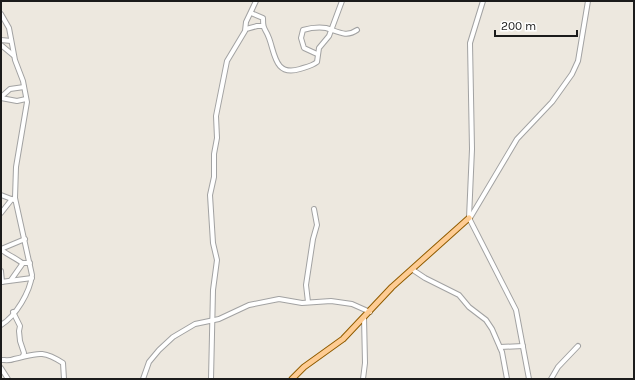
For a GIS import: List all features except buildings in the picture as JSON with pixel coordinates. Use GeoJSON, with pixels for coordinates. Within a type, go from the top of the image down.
{"type":"FeatureCollection","features":[{"type":"Feature","properties":{"kind":"main road"},"geometry":{"type":"LineString","coordinates":[[292,379],[304,367],[343,339],[392,287],[413,270],[469,218]]}},
{"type":"Feature","properties":{"kind":"street"},"geometry":{"type":"LineString","coordinates":[[211,379],[213,285],[217,260],[213,243],[210,202],[217,138],[216,116],[227,61],[246,29],[246,22],[256,1]]}},
{"type":"Feature","properties":{"kind":"street"},"geometry":{"type":"LineString","coordinates":[[251,13],[262,16],[262,26],[269,37],[274,56],[285,70],[294,70],[315,64],[318,61],[318,54],[331,31],[342,1]]}},
{"type":"Feature","properties":{"kind":"street"},"geometry":{"type":"LineString","coordinates":[[483,1],[470,43],[472,149],[469,218],[511,297],[519,320],[529,379]]}},
{"type":"Feature","properties":{"kind":"street"},"geometry":{"type":"LineString","coordinates":[[469,218],[478,206],[516,139],[552,102],[572,74],[578,61],[588,1]]}},
{"type":"Feature","properties":{"kind":"street"},"geometry":{"type":"LineString","coordinates":[[1,14],[9,28],[14,55],[26,99],[25,124],[16,167],[14,200],[25,239],[32,278],[25,298],[1,325]]}},
{"type":"Feature","properties":{"kind":"street"},"geometry":{"type":"LineString","coordinates":[[246,29],[262,26]]}},
{"type":"Feature","properties":{"kind":"street"},"geometry":{"type":"LineString","coordinates":[[318,54],[304,48],[301,38],[303,30],[314,28],[348,34],[357,30]]}},
{"type":"Feature","properties":{"kind":"street"},"geometry":{"type":"LineString","coordinates":[[1,40],[11,41]]}},
{"type":"Feature","properties":{"kind":"street"},"geometry":{"type":"LineString","coordinates":[[1,45],[14,55]]}},
{"type":"Feature","properties":{"kind":"street"},"geometry":{"type":"LineString","coordinates":[[1,98],[10,89],[24,88]]}},
{"type":"Feature","properties":{"kind":"street"},"geometry":{"type":"LineString","coordinates":[[1,98],[17,101],[26,99]]}},
{"type":"Feature","properties":{"kind":"street"},"geometry":{"type":"LineString","coordinates":[[1,195],[14,200]]}},
{"type":"Feature","properties":{"kind":"street"},"geometry":{"type":"LineString","coordinates":[[1,213],[14,200]]}},
{"type":"Feature","properties":{"kind":"street"},"geometry":{"type":"LineString","coordinates":[[308,302],[306,285],[312,257],[313,240],[317,227],[314,209]]}},
{"type":"Feature","properties":{"kind":"street"},"geometry":{"type":"LineString","coordinates":[[25,239],[1,249],[3,252],[15,257],[23,263],[30,263]]}},
{"type":"Feature","properties":{"kind":"street"},"geometry":{"type":"LineString","coordinates":[[11,280],[23,263]]}},
{"type":"Feature","properties":{"kind":"street"},"geometry":{"type":"LineString","coordinates":[[413,270],[460,296],[469,307],[488,323],[500,347],[507,370],[507,379]]}},
{"type":"Feature","properties":{"kind":"street"},"geometry":{"type":"LineString","coordinates":[[1,271],[2,282],[32,278]]}},
{"type":"Feature","properties":{"kind":"street"},"geometry":{"type":"LineString","coordinates":[[143,379],[149,362],[166,342],[195,324],[212,321],[243,307],[279,299],[308,302],[340,302],[370,312]]}},
{"type":"Feature","properties":{"kind":"street"},"geometry":{"type":"LineString","coordinates":[[13,312],[20,326],[19,331],[20,341],[24,353],[23,356]]}},
{"type":"Feature","properties":{"kind":"street"},"geometry":{"type":"LineString","coordinates":[[363,379],[365,363],[364,317]]}},
{"type":"Feature","properties":{"kind":"street"},"geometry":{"type":"LineString","coordinates":[[500,347],[523,346]]}},
{"type":"Feature","properties":{"kind":"street"},"geometry":{"type":"LineString","coordinates":[[551,379],[558,367],[578,346]]}},
{"type":"Feature","properties":{"kind":"street"},"geometry":{"type":"LineString","coordinates":[[1,360],[13,360],[35,353],[45,354],[62,362],[64,379]]}},
{"type":"Feature","properties":{"kind":"street"},"geometry":{"type":"LineString","coordinates":[[1,368],[8,379]]}}]}
